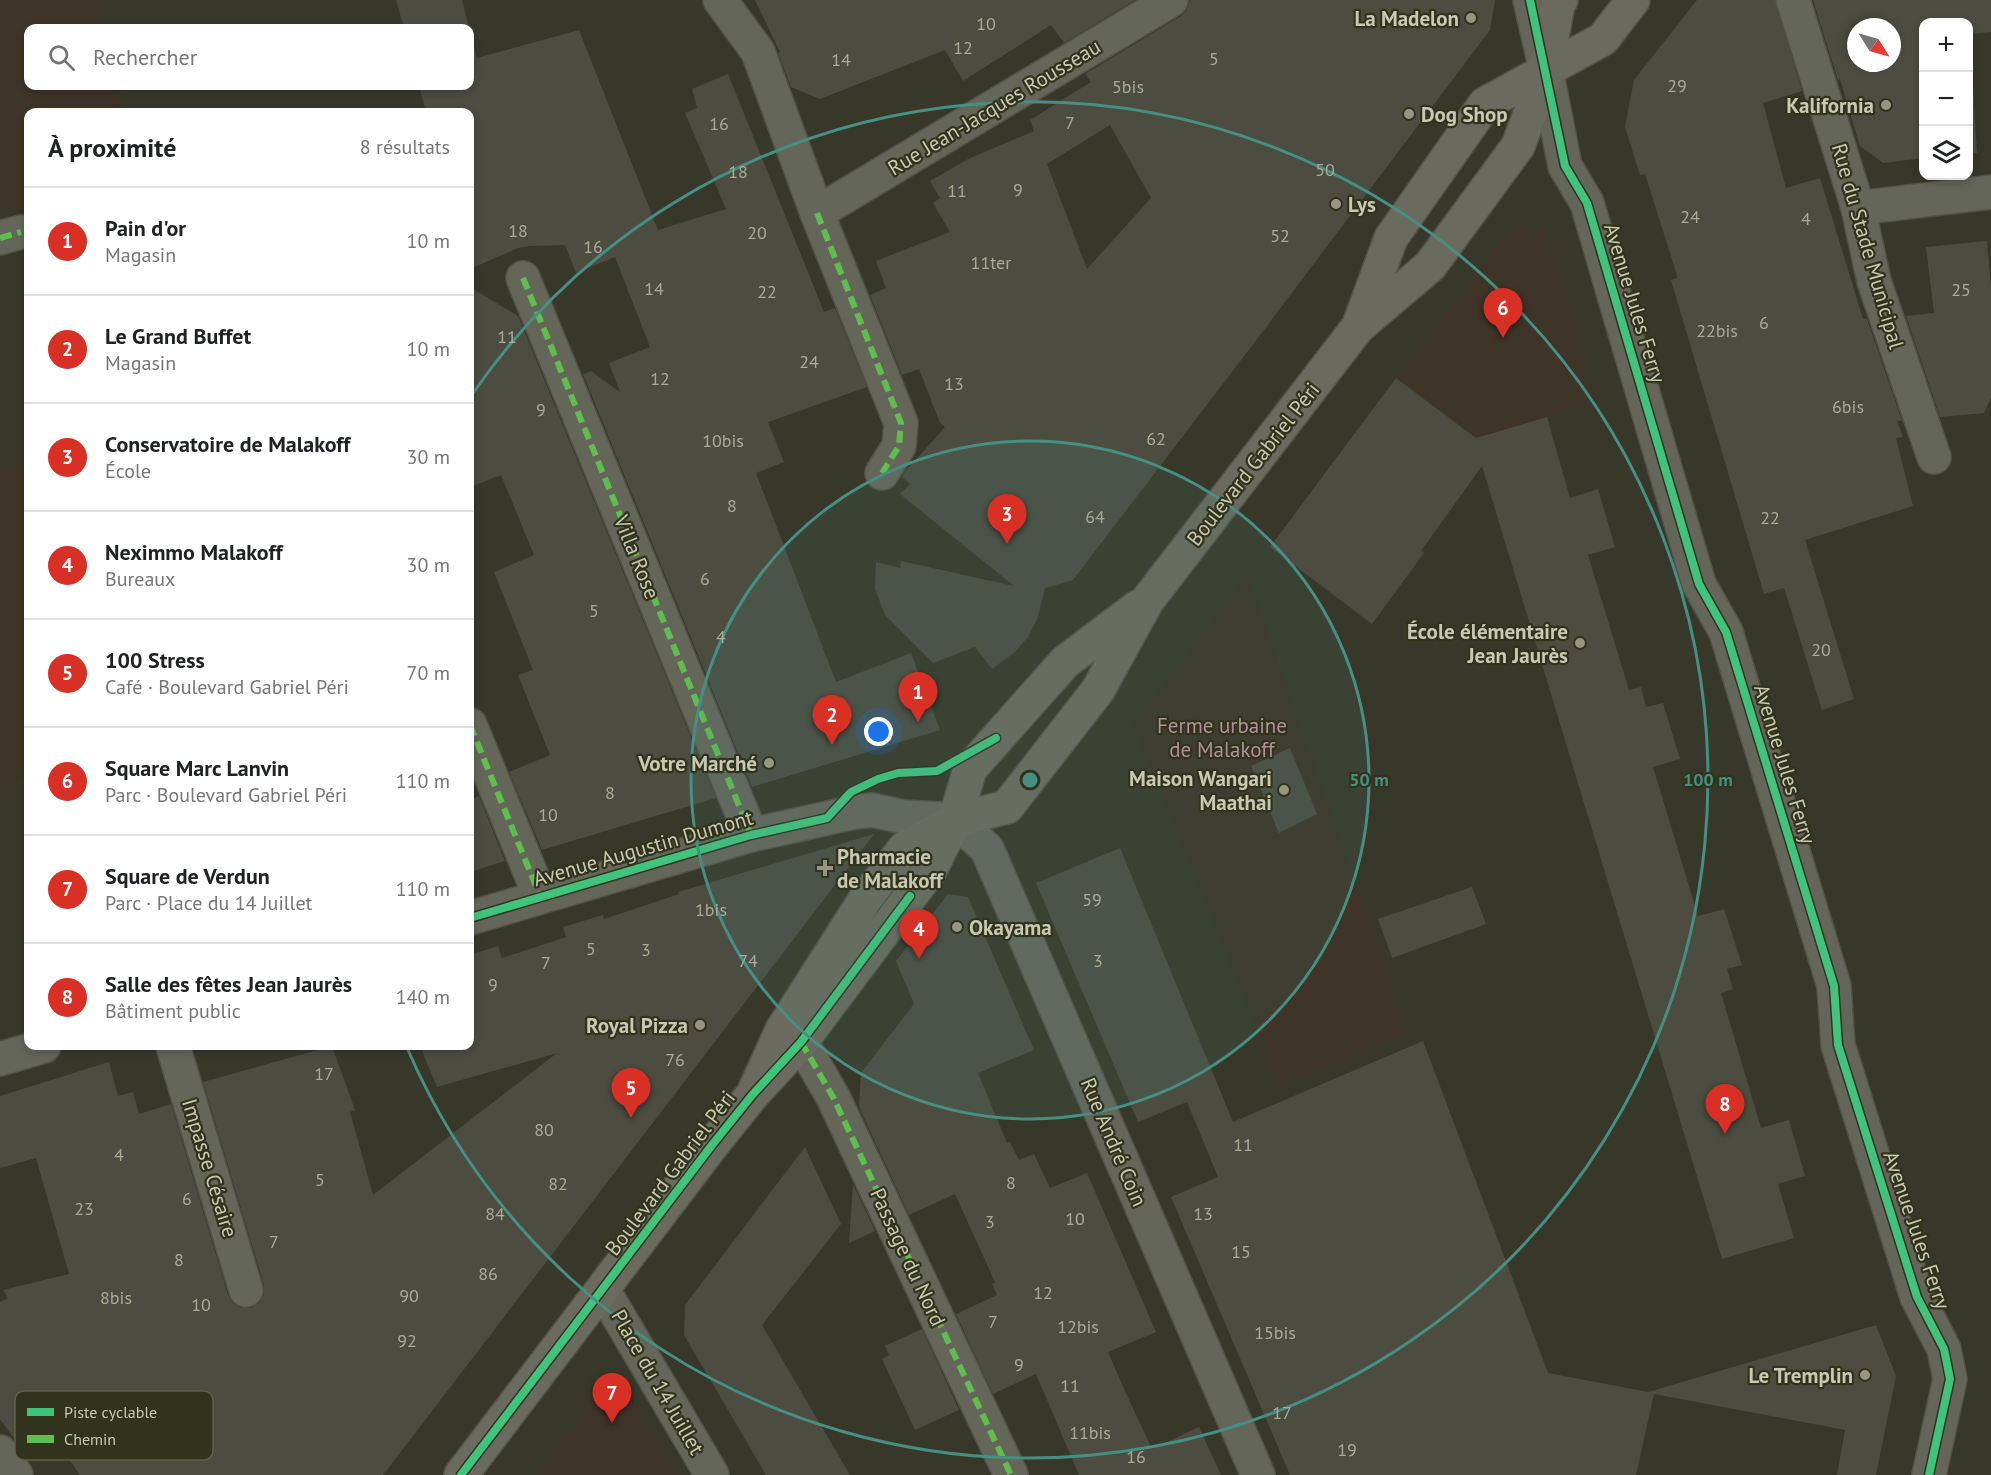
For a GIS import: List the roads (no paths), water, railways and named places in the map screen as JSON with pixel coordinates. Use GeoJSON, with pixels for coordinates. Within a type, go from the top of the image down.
{"type":"FeatureCollection","features":[{"type":"Feature","properties":{"kind":"main road","name":"Boulevard Gabriel Péri"},"geometry":{"type":"LineString","coordinates":[[461,1475],[753,1094],[801,1042],[930,870],[955,820],[969,769],[1065,662],[1147,601],[1358,327],[1430,266],[1518,146],[1546,70],[1558,4],[1561,0]]}},
{"type":"Feature","properties":{"kind":"main road","name":"Boulevard Gabriel Péri"},"geometry":{"type":"LineString","coordinates":[[1358,327],[1391,238],[1485,104],[1603,39],[1633,0]]}},
{"type":"Feature","properties":{"kind":"main road"},"geometry":{"type":"LineString","coordinates":[[753,1094],[782,1030],[868,895],[905,848],[955,820],[1007,807],[1098,690],[1147,601]]}},
{"type":"Feature","properties":{"kind":"street"},"geometry":{"type":"LineString","coordinates":[[720,0],[758,52],[818,213],[902,423],[899,446],[882,473]]}},
{"type":"Feature","properties":{"kind":"street","name":"Rue Jean-Jacques Rousseau"},"geometry":{"type":"LineString","coordinates":[[818,213],[1171,0]]}},
{"type":"Feature","properties":{"kind":"street","name":"Avenue Jules Ferry"},"geometry":{"type":"LineString","coordinates":[[1530,0],[1565,166],[1587,203],[1699,584],[1726,632],[1834,986],[1838,1045],[1917,1298],[1944,1349],[1950,1379],[1929,1475]]}},
{"type":"Feature","properties":{"kind":"street","name":"Rue du Stade Municipal"},"geometry":{"type":"LineString","coordinates":[[1793,0],[1858,208],[1874,281],[1934,457]]}},
{"type":"Feature","properties":{"kind":"street"},"geometry":{"type":"LineString","coordinates":[[1858,208],[1991,192]]}},
{"type":"Feature","properties":{"kind":"street","name":"Villa Rose"},"geometry":{"type":"LineString","coordinates":[[523,278],[751,835]]}},
{"type":"Feature","properties":{"kind":"street"},"geometry":{"type":"LineString","coordinates":[[474,735],[540,896]]}},
{"type":"Feature","properties":{"kind":"street","name":"Avenue Augustin Dumont"},"geometry":{"type":"LineString","coordinates":[[474,917],[751,835],[855,812],[872,810],[904,817],[955,820]]}},
{"type":"Feature","properties":{"kind":"street","name":"Rue André Coin"},"geometry":{"type":"LineString","coordinates":[[955,820],[987,849],[1258,1475]]}},
{"type":"Feature","properties":{"kind":"street","name":"Passage du Nord"},"geometry":{"type":"LineString","coordinates":[[801,1042],[833,1097],[1011,1475]]}},
{"type":"Feature","properties":{"kind":"street"},"geometry":{"type":"LineString","coordinates":[[0,1059],[30,1050]]}},
{"type":"Feature","properties":{"kind":"street","name":"Impasse Césaire"},"geometry":{"type":"LineString","coordinates":[[174,1050],[246,1290]]}},
{"type":"Feature","properties":{"kind":"street","name":"Place du 14 Juillet"},"geometry":{"type":"LineString","coordinates":[[603,1290],[712,1475]]}},
{"type":"Feature","properties":{"kind":"street"},"geometry":{"type":"LineString","coordinates":[[0,1452],[16,1475]]}},
{"type":"Feature","properties":{"kind":"place","name":"La Madelon"},"geometry":{"type":"Point","coordinates":[1471,18]}},
{"type":"Feature","properties":{"kind":"place","name":"Kalifornia"},"geometry":{"type":"Point","coordinates":[1886,105]}},
{"type":"Feature","properties":{"kind":"place","name":"Dog Shop"},"geometry":{"type":"Point","coordinates":[1409,114]}},
{"type":"Feature","properties":{"kind":"place","name":"Lys"},"geometry":{"type":"Point","coordinates":[1336,204]}},
{"type":"Feature","properties":{"kind":"place","name":"Square Marc Lanvin"},"geometry":{"type":"Point","coordinates":[1503,338]}},
{"type":"Feature","properties":{"kind":"place","name":"Conservatoire de Malakoff"},"geometry":{"type":"Point","coordinates":[1007,544]}},
{"type":"Feature","properties":{"kind":"place","name":"École élémentaire Jean Jaurès"},"geometry":{"type":"Point","coordinates":[1580,643]}},
{"type":"Feature","properties":{"kind":"place","name":"Pain d'or"},"geometry":{"type":"Point","coordinates":[918,722]}},
{"type":"Feature","properties":{"kind":"place","name":"Le Grand Buffet"},"geometry":{"type":"Point","coordinates":[832,745]}},
{"type":"Feature","properties":{"kind":"place","name":"Votre Marché"},"geometry":{"type":"Point","coordinates":[769,763]}},
{"type":"Feature","properties":{"kind":"place","name":"Maison Wangari Maathai"},"geometry":{"type":"Point","coordinates":[1284,790]}},
{"type":"Feature","properties":{"kind":"place","name":"Pharmacie de Malakoff"},"geometry":{"type":"Point","coordinates":[825,868]}},
{"type":"Feature","properties":{"kind":"place","name":"Okayama"},"geometry":{"type":"Point","coordinates":[957,927]}},
{"type":"Feature","properties":{"kind":"place","name":"Neximmo Malakoff"},"geometry":{"type":"Point","coordinates":[919,959]}},
{"type":"Feature","properties":{"kind":"place","name":"Royal Pizza"},"geometry":{"type":"Point","coordinates":[700,1025]}},
{"type":"Feature","properties":{"kind":"place","name":"100 Stress"},"geometry":{"type":"Point","coordinates":[631,1118]}},
{"type":"Feature","properties":{"kind":"place","name":"Salle des fêtes Jean Jaurès"},"geometry":{"type":"Point","coordinates":[1725,1134]}},
{"type":"Feature","properties":{"kind":"place","name":"Le Tremplin"},"geometry":{"type":"Point","coordinates":[1865,1375]}},
{"type":"Feature","properties":{"kind":"place","name":"Square de Verdun"},"geometry":{"type":"Point","coordinates":[612,1423]}},
{"type":"Feature","properties":{"kind":"park label","name":"Ferme urbaine de Malakoff"},"geometry":{"type":"Point","coordinates":[1222,737]}}]}
